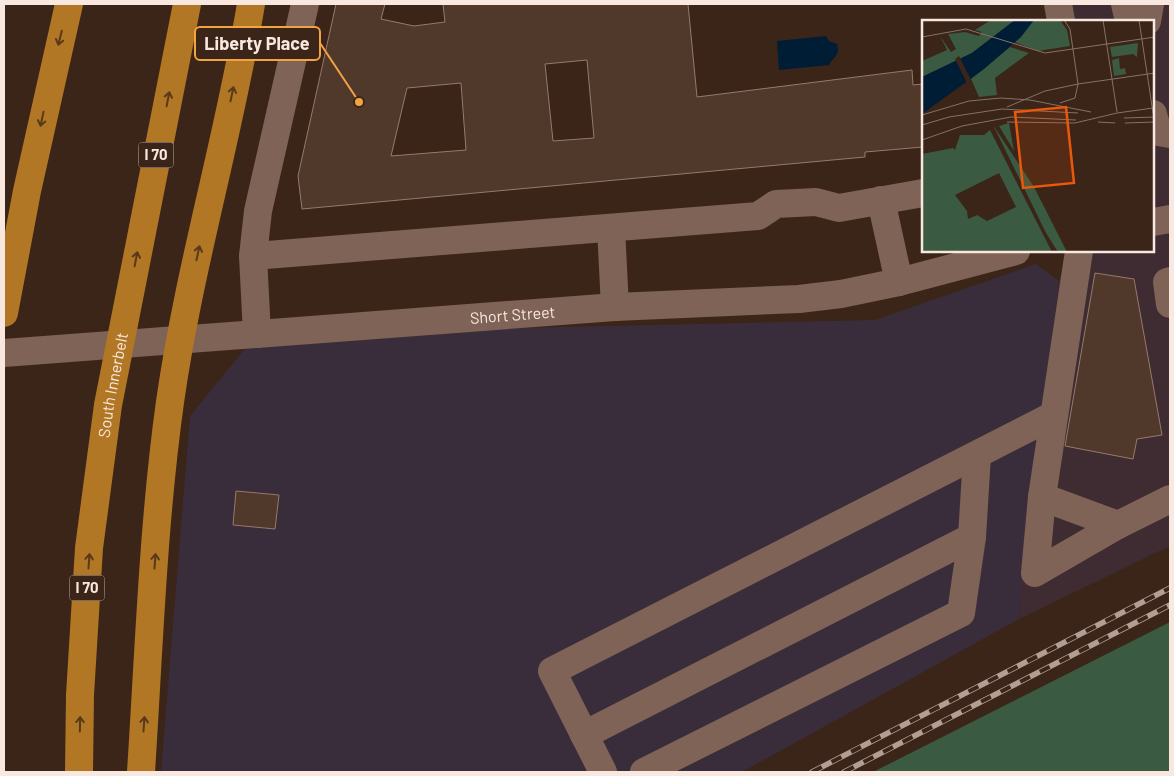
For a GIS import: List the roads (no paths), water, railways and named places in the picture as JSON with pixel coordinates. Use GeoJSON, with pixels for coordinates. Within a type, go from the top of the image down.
{"type":"FeatureCollection","features":[{"type":"Feature","properties":{"kind":"highway"},"geometry":{"type":"LineString","coordinates":[[5,307],[40,127],[68,4]]}},
{"type":"Feature","properties":{"kind":"highway","name":"South Innerbelt"},"geometry":{"type":"LineString","coordinates":[[79,772],[80,694],[89,548],[108,405],[187,4]]}},
{"type":"Feature","properties":{"kind":"highway"},"geometry":{"type":"LineString","coordinates":[[141,772],[160,492],[170,402],[188,300],[251,4]]}},
{"type":"Feature","properties":{"kind":"street"},"geometry":{"type":"LineString","coordinates":[[257,334],[253,256],[258,211],[305,4]]}},
{"type":"Feature","properties":{"kind":"street"},"geometry":{"type":"LineString","coordinates":[[1058,4],[1061,20]]}},
{"type":"Feature","properties":{"kind":"street"},"geometry":{"type":"LineString","coordinates":[[1125,4],[1129,20]]}},
{"type":"Feature","properties":{"kind":"street"},"geometry":{"type":"LineString","coordinates":[[1147,20],[1150,4]]}},
{"type":"Feature","properties":{"kind":"street"},"geometry":{"type":"LineString","coordinates":[[1154,118],[1158,132],[1170,134]]}},
{"type":"Feature","properties":{"kind":"street"},"geometry":{"type":"LineString","coordinates":[[253,256],[758,216],[776,204],[816,202],[839,208],[922,193]]}},
{"type":"Feature","properties":{"kind":"street"},"geometry":{"type":"LineString","coordinates":[[881,200],[899,282]]}},
{"type":"Feature","properties":{"kind":"street"},"geometry":{"type":"LineString","coordinates":[[1154,222],[1170,219]]}},
{"type":"Feature","properties":{"kind":"street"},"geometry":{"type":"LineString","coordinates":[[611,228],[616,307]]}},
{"type":"Feature","properties":{"kind":"street","name":"Short Street"},"geometry":{"type":"LineString","coordinates":[[4,353],[616,307],[799,298],[840,294],[899,282],[978,259],[1011,252]]}},
{"type":"Feature","properties":{"kind":"street"},"geometry":{"type":"LineString","coordinates":[[1079,252],[1042,497],[1034,573],[1118,525],[1170,499]]}},
{"type":"Feature","properties":{"kind":"street"},"geometry":{"type":"LineString","coordinates":[[1170,282],[1167,282],[1170,304]]}},
{"type":"Feature","properties":{"kind":"street"},"geometry":{"type":"LineString","coordinates":[[603,772],[552,671],[977,456],[1054,415]]}},
{"type":"Feature","properties":{"kind":"street"},"geometry":{"type":"LineString","coordinates":[[644,772],[961,613],[972,537],[977,456]]}},
{"type":"Feature","properties":{"kind":"street"},"geometry":{"type":"LineString","coordinates":[[1042,497],[1118,525]]}},
{"type":"Feature","properties":{"kind":"street"},"geometry":{"type":"LineString","coordinates":[[584,735],[972,537]]}},
{"type":"Feature","properties":{"kind":"water"},"geometry":{"type":"Polygon","coordinates":[[[826,36],[829,41],[837,44],[838,48],[829,65],[779,70],[777,41],[826,36]]]}},
{"type":"Feature","properties":{"kind":"railway"},"geometry":{"type":"LineString","coordinates":[[812,772],[1170,588]]}},
{"type":"Feature","properties":{"kind":"railway"},"geometry":{"type":"LineString","coordinates":[[844,772],[1170,605]]}},
{"type":"Feature","properties":{"kind":"place","name":"Liberty Place"},"geometry":{"type":"Point","coordinates":[359,102]}}]}
